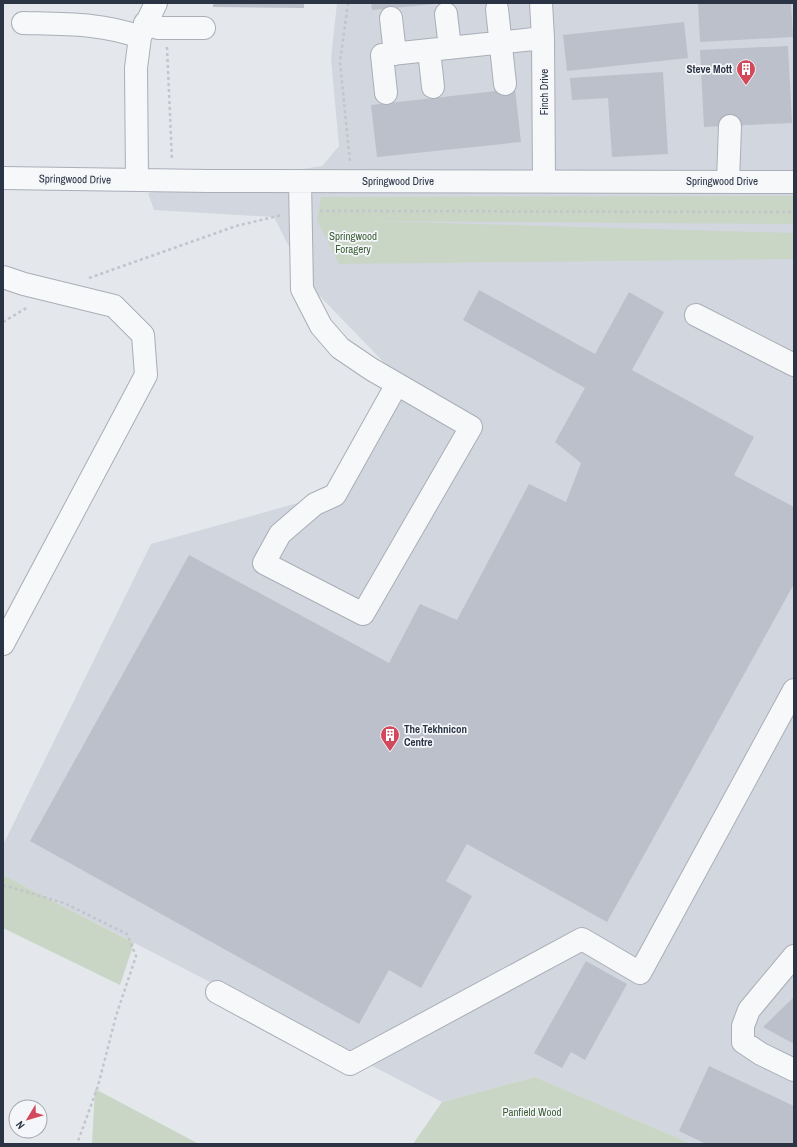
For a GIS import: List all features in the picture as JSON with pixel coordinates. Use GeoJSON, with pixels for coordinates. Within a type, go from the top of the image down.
{"type":"FeatureCollection","features":[{"type":"Feature","properties":{"kind":"street"},"geometry":{"type":"LineString","coordinates":[[137,179],[136,68],[142,30],[156,3]]}},
{"type":"Feature","properties":{"kind":"street","name":"Finch Drive"},"geometry":{"type":"LineString","coordinates":[[541,3],[544,38],[544,181]]}},
{"type":"Feature","properties":{"kind":"street"},"geometry":{"type":"LineString","coordinates":[[497,9],[505,84]]}},
{"type":"Feature","properties":{"kind":"street"},"geometry":{"type":"LineString","coordinates":[[434,86],[446,14]]}},
{"type":"Feature","properties":{"kind":"street"},"geometry":{"type":"LineString","coordinates":[[391,18],[394,54]]}},
{"type":"Feature","properties":{"kind":"street"},"geometry":{"type":"LineString","coordinates":[[24,23],[70,24],[142,30],[158,28],[204,28]]}},
{"type":"Feature","properties":{"kind":"street"},"geometry":{"type":"LineString","coordinates":[[386,93],[382,55],[544,38]]}},
{"type":"Feature","properties":{"kind":"street"},"geometry":{"type":"LineString","coordinates":[[728,181],[730,126]]}},
{"type":"Feature","properties":{"kind":"street","name":"Springwood Drive"},"geometry":{"type":"LineString","coordinates":[[3,178],[300,181],[794,182]]}},
{"type":"Feature","properties":{"kind":"street"},"geometry":{"type":"LineString","coordinates":[[300,181],[302,289],[321,326],[340,348],[397,384],[471,427],[363,614],[264,563],[280,534],[315,504],[335,495],[397,384]]}},
{"type":"Feature","properties":{"kind":"street"},"geometry":{"type":"LineString","coordinates":[[3,277],[54,292],[114,306],[143,335],[146,375],[3,644]]}},
{"type":"Feature","properties":{"kind":"street"},"geometry":{"type":"LineString","coordinates":[[696,315],[794,365]]}},
{"type":"Feature","properties":{"kind":"street"},"geometry":{"type":"LineString","coordinates":[[217,992],[350,1064],[582,939],[640,973],[794,690]]}},
{"type":"Feature","properties":{"kind":"street"},"geometry":{"type":"LineString","coordinates":[[794,956],[749,1010],[743,1026],[743,1042],[761,1054],[794,1070]]}},
{"type":"Feature","properties":{"kind":"path"},"geometry":{"type":"LineString","coordinates":[[348,3],[340,62],[352,181]]}},
{"type":"Feature","properties":{"kind":"path"},"geometry":{"type":"LineString","coordinates":[[167,42],[172,167]]}},
{"type":"Feature","properties":{"kind":"path"},"geometry":{"type":"LineString","coordinates":[[83,280],[236,226],[301,211],[794,212]]}},
{"type":"Feature","properties":{"kind":"path"},"geometry":{"type":"LineString","coordinates":[[3,322],[54,292]]}},
{"type":"Feature","properties":{"kind":"path"},"geometry":{"type":"LineString","coordinates":[[3,885],[64,903],[127,934],[136,956],[116,1016],[98,1086],[77,1144]]}},
{"type":"Feature","properties":{"kind":"shaded area"},"geometry":{"type":"Polygon","coordinates":[[[337,3],[794,3],[794,1144],[692,1144],[535,1077],[442,1102],[3,875],[3,845],[151,544],[337,492],[401,380],[307,283],[274,217],[154,210],[148,193],[322,166],[339,146],[331,59],[337,3]]]}},
{"type":"Feature","properties":{"kind":"green space","name":"Springwood Foragery"},"geometry":{"type":"Polygon","coordinates":[[[794,196],[794,224],[370,221],[794,233],[794,259],[339,264],[317,220],[321,197],[794,196]]]}},
{"type":"Feature","properties":{"kind":"green space"},"geometry":{"type":"Polygon","coordinates":[[[3,875],[134,943],[120,985],[3,928],[3,875]]]}},
{"type":"Feature","properties":{"kind":"green space","name":"Panfield Wood"},"geometry":{"type":"Polygon","coordinates":[[[535,1077],[692,1144],[413,1144],[442,1102],[535,1077]]]}},
{"type":"Feature","properties":{"kind":"green space"},"geometry":{"type":"Polygon","coordinates":[[[95,1089],[199,1144],[92,1144],[95,1089]]]}},
{"type":"Feature","properties":{"kind":"building"},"geometry":{"type":"Polygon","coordinates":[[[213,3],[304,3],[304,8],[213,7],[213,3]]]}},
{"type":"Feature","properties":{"kind":"building"},"geometry":{"type":"Polygon","coordinates":[[[371,3],[435,3],[435,4],[372,10],[371,3]]]}},
{"type":"Feature","properties":{"kind":"building"},"geometry":{"type":"Polygon","coordinates":[[[698,3],[791,3],[793,37],[700,42],[698,3]]]}},
{"type":"Feature","properties":{"kind":"building"},"geometry":{"type":"Polygon","coordinates":[[[684,22],[688,58],[567,71],[563,35],[684,22]]]}},
{"type":"Feature","properties":{"kind":"building","name":"Steve Mott"},"geometry":{"type":"Polygon","coordinates":[[[788,46],[792,123],[704,127],[700,50],[788,46]]]}},
{"type":"Feature","properties":{"kind":"building"},"geometry":{"type":"Polygon","coordinates":[[[663,72],[668,154],[612,157],[608,98],[572,100],[570,78],[663,72]]]}},
{"type":"Feature","properties":{"kind":"building"},"geometry":{"type":"Polygon","coordinates":[[[515,89],[521,142],[377,157],[371,105],[515,89]]]}},
{"type":"Feature","properties":{"kind":"building","name":"The Tekhnicon Centre"},"geometry":{"type":"Polygon","coordinates":[[[479,290],[595,354],[629,292],[664,312],[632,370],[754,437],[734,475],[794,507],[794,584],[607,922],[467,844],[446,881],[472,896],[421,988],[389,970],[359,1024],[30,841],[189,555],[389,663],[420,604],[457,620],[529,484],[566,502],[581,463],[555,442],[585,388],[463,320],[479,290]]]}},
{"type":"Feature","properties":{"kind":"building"},"geometry":{"type":"Polygon","coordinates":[[[586,961],[627,984],[585,1060],[571,1052],[562,1068],[534,1053],[586,961]]]}},
{"type":"Feature","properties":{"kind":"building"},"geometry":{"type":"Polygon","coordinates":[[[794,997],[794,1044],[763,1027],[794,997]]]}},
{"type":"Feature","properties":{"kind":"building"},"geometry":{"type":"Polygon","coordinates":[[[709,1066],[794,1106],[794,1144],[706,1144],[679,1131],[709,1066]]]}},
{"type":"Feature","properties":{"kind":"place","name":"Steve Mott"},"geometry":{"type":"Point","coordinates":[746,86]}},
{"type":"Feature","properties":{"kind":"place","name":"The Tekhnicon Centre"},"geometry":{"type":"Point","coordinates":[390,752]}}]}
